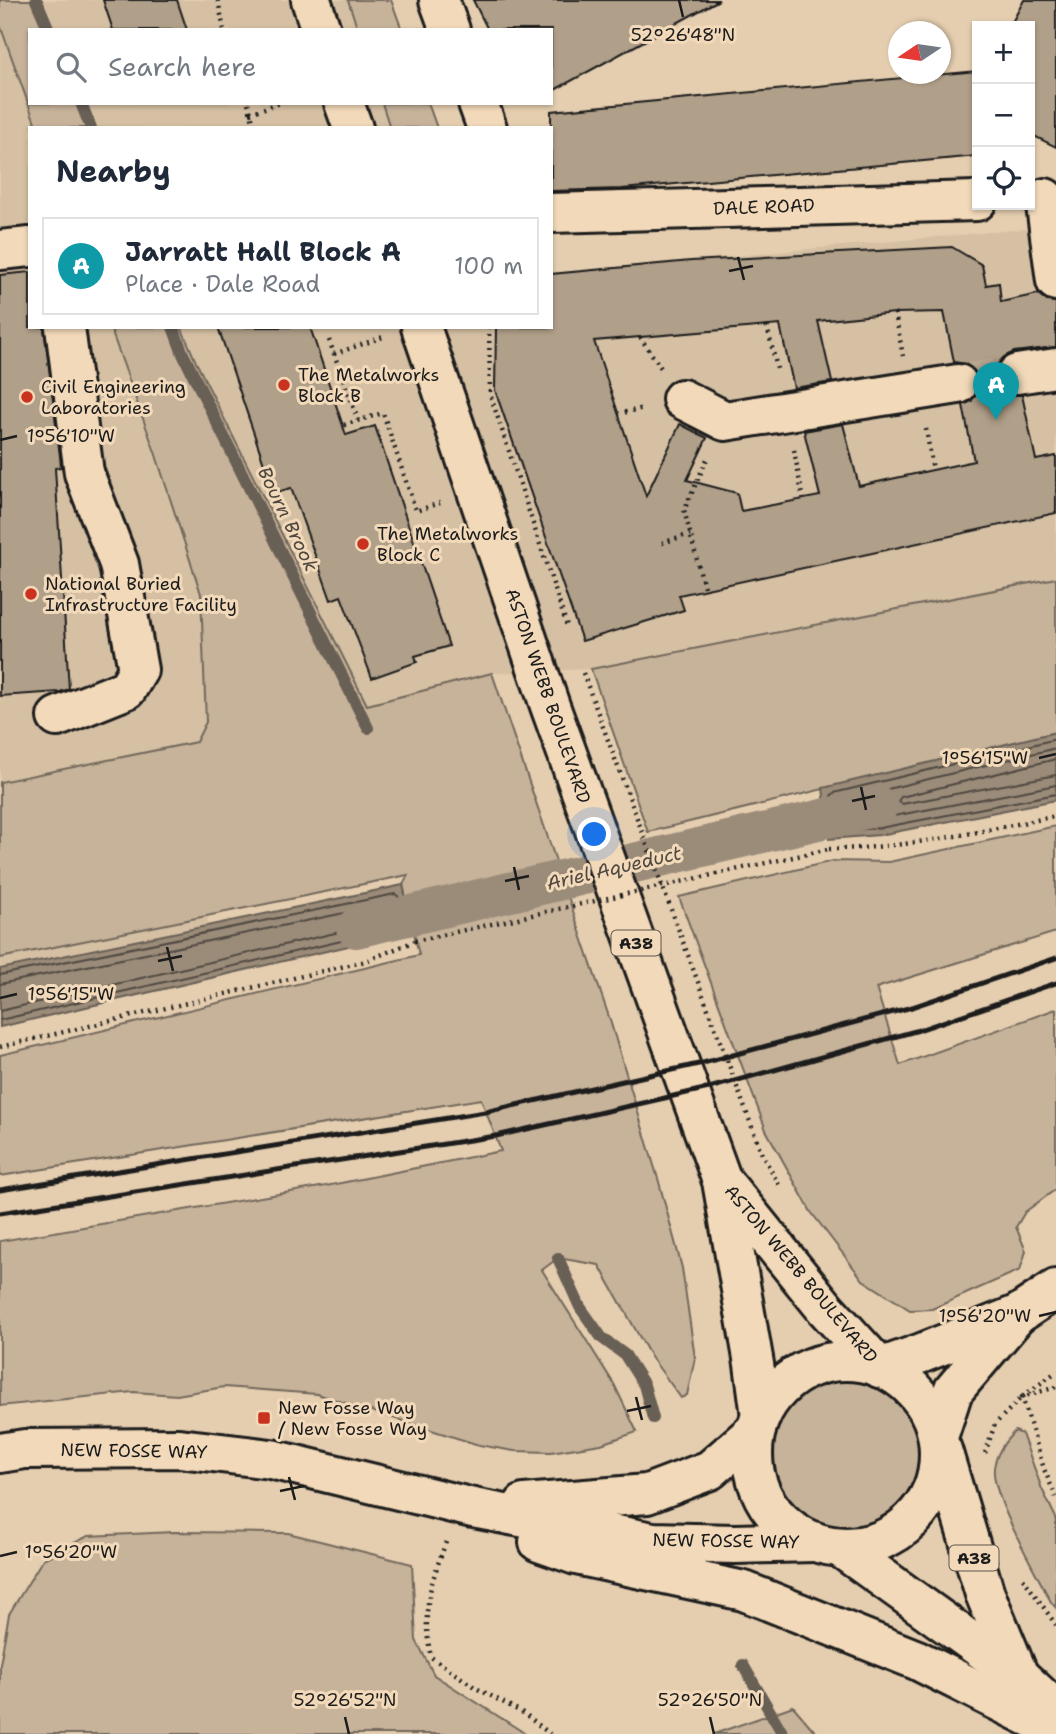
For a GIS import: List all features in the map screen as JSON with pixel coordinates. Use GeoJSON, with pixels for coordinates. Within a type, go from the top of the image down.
{"type":"FeatureCollection","features":[{"type":"Feature","properties":{"kind":"main road"},"geometry":{"type":"LineString","coordinates":[[311,0],[320,28]]}},
{"type":"Feature","properties":{"kind":"main road"},"geometry":{"type":"LineString","coordinates":[[439,0],[449,28]]}},
{"type":"Feature","properties":{"kind":"main road"},"geometry":{"type":"LineString","coordinates":[[346,105],[352,126]]}},
{"type":"Feature","properties":{"kind":"main road"},"geometry":{"type":"LineString","coordinates":[[479,105],[486,126]]}},
{"type":"Feature","properties":{"kind":"main road"},"geometry":{"type":"LineString","coordinates":[[1044,196],[1056,281]]}},
{"type":"Feature","properties":{"kind":"main road","name":"DALE ROAD"},"geometry":{"type":"LineString","coordinates":[[553,214],[972,201]]}},
{"type":"Feature","properties":{"kind":"main road"},"geometry":{"type":"LineString","coordinates":[[0,250],[28,247]]}},
{"type":"Feature","properties":{"kind":"main road"},"geometry":{"type":"LineString","coordinates":[[57,717],[127,689],[138,670],[119,564],[84,473],[65,329]]}},
{"type":"Feature","properties":{"kind":"main road","name":"ASTON WEBB BOULEVARD"},"geometry":{"type":"LineString","coordinates":[[404,332],[550,706],[722,1181],[754,1364],[758,1423]]}},
{"type":"Feature","properties":{"kind":"main road"},"geometry":{"type":"LineString","coordinates":[[1017,374],[1056,368]]}},
{"type":"Feature","properties":{"kind":"main road"},"geometry":{"type":"LineString","coordinates":[[682,399],[725,421],[958,384]]}},
{"type":"Feature","properties":{"kind":"main road","name":"ASTON WEBB BOULEVARD"},"geometry":{"type":"LineString","coordinates":[[722,1181],[826,1309],[880,1368]]}},
{"type":"Feature","properties":{"kind":"main road"},"geometry":{"type":"LineString","coordinates":[[880,1368],[1017,1315],[1056,1289]]}},
{"type":"Feature","properties":{"kind":"main road"},"geometry":{"type":"LineString","coordinates":[[938,1437],[953,1391],[1017,1315]]}},
{"type":"Feature","properties":{"kind":"main road","name":"A38"},"geometry":{"type":"LineString","coordinates":[[1019,1676],[985,1594],[927,1408],[907,1384],[880,1368],[851,1361],[821,1364],[794,1377],[772,1398],[758,1423],[753,1453],[758,1482],[770,1509],[789,1528],[827,1545],[1019,1676],[1056,1710]]}},
{"type":"Feature","properties":{"kind":"main road","name":"NEW FOSSE WAY"},"geometry":{"type":"LineString","coordinates":[[473,1508],[647,1494],[710,1470],[758,1423]]}},
{"type":"Feature","properties":{"kind":"main road","name":"A38"},"geometry":{"type":"LineString","coordinates":[[827,1545],[869,1545],[894,1534],[916,1516],[932,1492],[939,1465],[938,1437]]}},
{"type":"Feature","properties":{"kind":"main road","name":"NEW FOSSE WAY"},"geometry":{"type":"LineString","coordinates":[[13,1451],[179,1448],[271,1459],[473,1508],[653,1542],[827,1545]]}},
{"type":"Feature","properties":{"kind":"main road"},"geometry":{"type":"LineString","coordinates":[[0,1480],[13,1451]]}},
{"type":"Feature","properties":{"kind":"main road","name":"NEW FOSSE WAY"},"geometry":{"type":"LineString","coordinates":[[473,1508],[505,1530],[576,1555],[744,1591],[917,1660],[1056,1730]]}},
{"type":"Feature","properties":{"kind":"path"},"geometry":{"type":"LineString","coordinates":[[218,0],[224,28]]}},
{"type":"Feature","properties":{"kind":"path"},"geometry":{"type":"LineString","coordinates":[[248,105],[254,126]]}},
{"type":"Feature","properties":{"kind":"path"},"geometry":{"type":"LineString","coordinates":[[250,113],[274,105]]}},
{"type":"Feature","properties":{"kind":"path"},"geometry":{"type":"LineString","coordinates":[[767,326],[787,411],[803,499]]}},
{"type":"Feature","properties":{"kind":"path"},"geometry":{"type":"LineString","coordinates":[[489,329],[490,394],[573,641]]}},
{"type":"Feature","properties":{"kind":"path"},"geometry":{"type":"LineString","coordinates":[[334,354],[404,332]]}},
{"type":"Feature","properties":{"kind":"path"},"geometry":{"type":"LineString","coordinates":[[329,340],[358,420]]}},
{"type":"Feature","properties":{"kind":"path"},"geometry":{"type":"LineString","coordinates":[[344,425],[383,413],[416,511],[443,502]]}},
{"type":"Feature","properties":{"kind":"path"},"geometry":{"type":"LineString","coordinates":[[704,587],[684,510],[725,421]]}},
{"type":"Feature","properties":{"kind":"path"},"geometry":{"type":"LineString","coordinates":[[662,543],[690,534]]}},
{"type":"Feature","properties":{"kind":"path"},"geometry":{"type":"LineString","coordinates":[[581,667],[762,1154],[781,1189]]}},
{"type":"Feature","properties":{"kind":"path"},"geometry":{"type":"LineString","coordinates":[[0,1047],[366,961],[415,941],[829,849],[899,845],[1056,816]]}},
{"type":"Feature","properties":{"kind":"path"},"geometry":{"type":"LineString","coordinates":[[977,1451],[982,1463],[995,1424],[1022,1397],[1056,1372]]}},
{"type":"Feature","properties":{"kind":"path"},"geometry":{"type":"LineString","coordinates":[[1022,1397],[1056,1387]]}},
{"type":"Feature","properties":{"kind":"path"},"geometry":{"type":"LineString","coordinates":[[1022,1397],[1044,1469],[1056,1497]]}},
{"type":"Feature","properties":{"kind":"path"},"geometry":{"type":"LineString","coordinates":[[446,1542],[428,1595],[426,1633],[431,1657],[476,1688],[525,1714],[550,1734]]}},
{"type":"Feature","properties":{"kind":"path"},"geometry":{"type":"LineString","coordinates":[[1021,1574],[1056,1625]]}},
{"type":"Feature","properties":{"kind":"shaded area"},"geometry":{"type":"Polygon","coordinates":[[[0,0],[23,0],[30,28],[28,105],[34,105],[75,126],[28,126],[28,329],[165,329],[231,729],[207,926],[0,969],[0,0]]]}},
{"type":"Feature","properties":{"kind":"shaded area"},"geometry":{"type":"Polygon","coordinates":[[[0,0],[42,0],[53,28],[28,28],[28,103],[0,25],[0,0]]]}},
{"type":"Feature","properties":{"kind":"shaded area"},"geometry":{"type":"Polygon","coordinates":[[[42,0],[391,0],[401,28],[53,28],[42,0]]]}},
{"type":"Feature","properties":{"kind":"shaded area"},"geometry":{"type":"Polygon","coordinates":[[[348,0],[391,0],[401,28],[357,28],[348,0]]]}},
{"type":"Feature","properties":{"kind":"shaded area"},"geometry":{"type":"Polygon","coordinates":[[[29,105],[87,105],[95,126],[36,126],[29,105]]]}},
{"type":"Feature","properties":{"kind":"shaded area"},"geometry":{"type":"Polygon","coordinates":[[[87,105],[429,105],[436,126],[95,126],[87,105]]]}},
{"type":"Feature","properties":{"kind":"shaded area"},"geometry":{"type":"Polygon","coordinates":[[[383,105],[429,105],[436,126],[389,126],[383,105]]]}},
{"type":"Feature","properties":{"kind":"shaded area"},"geometry":{"type":"Polygon","coordinates":[[[1056,226],[1056,578],[591,669],[492,673],[367,705],[182,329],[553,329],[553,273],[1056,226]]]}},
{"type":"Feature","properties":{"kind":"shaded area"},"geometry":{"type":"Polygon","coordinates":[[[111,329],[182,329],[367,705],[492,673],[609,1017],[682,1268],[695,1358],[687,1395],[681,1398],[651,1357],[599,1265],[558,1258],[542,1270],[614,1384],[637,1432],[601,1444],[551,1452],[514,1451],[479,1445],[317,1394],[224,1387],[177,1395],[133,1392],[0,1406],[0,1241],[326,1186],[501,1151],[481,1099],[0,1176],[0,1055],[419,955],[403,885],[408,875],[0,958],[0,782],[196,742],[206,722],[201,594],[155,452],[111,329]]]}},
{"type":"Feature","properties":{"kind":"shaded area"},"geometry":{"type":"Polygon","coordinates":[[[1056,578],[1056,732],[648,832],[591,669],[1056,578]]]}},
{"type":"Feature","properties":{"kind":"shaded area"},"geometry":{"type":"Polygon","coordinates":[[[1056,826],[1056,932],[876,988],[900,1065],[1056,1009],[1056,1189],[1025,1212],[1016,1227],[1026,1251],[1020,1270],[932,1309],[910,1310],[863,1280],[811,1212],[766,1130],[679,897],[833,861],[889,862],[1056,826]]]}},
{"type":"Feature","properties":{"kind":"shaded area"},"geometry":{"type":"Polygon","coordinates":[[[847,1377],[876,1383],[901,1400],[918,1425],[924,1454],[918,1483],[901,1508],[876,1525],[847,1531],[818,1525],[793,1508],[776,1483],[770,1454],[776,1425],[793,1400],[818,1383],[847,1377]]]}},
{"type":"Feature","properties":{"kind":"shaded area"},"geometry":{"type":"Polygon","coordinates":[[[1015,1431],[1022,1434],[1056,1518],[1056,1608],[1016,1535],[995,1481],[997,1457],[1015,1431]]]}},
{"type":"Feature","properties":{"kind":"shaded area"},"geometry":{"type":"Polygon","coordinates":[[[174,1532],[288,1533],[412,1564],[416,1640],[434,1675],[526,1734],[0,1734],[0,1664],[9,1614],[43,1559],[88,1536],[174,1532]]]}},
{"type":"Feature","properties":{"kind":"shaded area"},"geometry":{"type":"Polygon","coordinates":[[[793,1706],[817,1734],[714,1734],[793,1706]]]}},
{"type":"Feature","properties":{"kind":"water"},"geometry":{"type":"Polygon","coordinates":[[[1056,732],[1056,800],[880,835],[829,839],[823,788],[1056,732]]]}},
{"type":"Feature","properties":{"kind":"water"},"geometry":{"type":"Polygon","coordinates":[[[403,885],[413,931],[0,1027],[0,969],[403,885]]]}},
{"type":"Feature","properties":{"kind":"building"},"geometry":{"type":"Polygon","coordinates":[[[103,0],[177,0],[186,28],[112,28],[103,0]]]}},
{"type":"Feature","properties":{"kind":"building"},"geometry":{"type":"Polygon","coordinates":[[[473,0],[719,0],[553,91],[553,28],[487,28],[473,0]]]}},
{"type":"Feature","properties":{"kind":"building"},"geometry":{"type":"Polygon","coordinates":[[[1024,0],[1056,0],[1056,147],[1035,136],[1035,21],[1013,21],[1024,0]]]}},
{"type":"Feature","properties":{"kind":"building"},"geometry":{"type":"Polygon","coordinates":[[[972,71],[972,156],[622,189],[553,191],[551,111],[888,79],[888,84],[951,84],[951,73],[972,71]]]}},
{"type":"Feature","properties":{"kind":"building"},"geometry":{"type":"Polygon","coordinates":[[[952,247],[982,265],[986,285],[999,283],[1001,302],[1038,294],[1047,301],[1056,302],[1056,347],[1014,352],[1004,357],[997,365],[995,377],[1000,387],[1008,394],[1022,395],[1036,460],[1056,456],[1056,513],[679,595],[684,610],[582,641],[495,390],[496,329],[553,329],[553,274],[691,261],[952,247]],[[944,312],[895,313],[818,321],[832,382],[794,388],[780,325],[594,341],[646,496],[680,424],[707,438],[687,480],[737,493],[741,511],[820,496],[804,431],[843,424],[859,486],[974,461],[963,405],[972,401],[978,392],[979,380],[975,370],[966,364],[954,362],[944,312]]]}},
{"type":"Feature","properties":{"kind":"building"},"geometry":{"type":"Polygon","coordinates":[[[28,272],[28,329],[44,329],[61,467],[55,468],[69,689],[60,692],[0,696],[0,275],[28,272]]]}},
{"type":"Feature","properties":{"kind":"building","name":"The Metalworks Block C"},"geometry":{"type":"Polygon","coordinates":[[[219,329],[311,329],[346,435],[375,426],[449,646],[415,656],[417,662],[372,678],[341,596],[331,600],[291,488],[274,493],[219,329]]]}},
{"type":"Feature","properties":{"kind":"waterway","name":"Bourn Brook"},"geometry":{"type":"LineString","coordinates":[[36,0],[48,28]]}},
{"type":"Feature","properties":{"kind":"waterway","name":"Bourn Brook"},"geometry":{"type":"LineString","coordinates":[[82,105],[90,126]]}},
{"type":"Feature","properties":{"kind":"waterway","name":"Bourn Brook"},"geometry":{"type":"LineString","coordinates":[[174,329],[183,354],[368,728]]}},
{"type":"Feature","properties":{"kind":"waterway","name":"Ariel Aqueduct"},"geometry":{"type":"LineString","coordinates":[[356,928],[878,806]]}},
{"type":"Feature","properties":{"kind":"waterway","name":"Bourn Brook"},"geometry":{"type":"LineString","coordinates":[[558,1258],[580,1307],[602,1338],[625,1355],[644,1385],[653,1418]]}},
{"type":"Feature","properties":{"kind":"waterway","name":"Bourn Brook"},"geometry":{"type":"LineString","coordinates":[[743,1665],[783,1734]]}},
{"type":"Feature","properties":{"kind":"tunnel"},"geometry":{"type":"LineString","coordinates":[[958,384],[1017,374]]}},
{"type":"Feature","properties":{"kind":"railway"},"geometry":{"type":"LineString","coordinates":[[0,1190],[485,1112],[703,1063],[912,1007],[1056,958]]}},
{"type":"Feature","properties":{"kind":"railway"},"geometry":{"type":"LineString","coordinates":[[0,1213],[496,1136],[709,1088],[919,1030],[1056,983]]}},
{"type":"Feature","properties":{"kind":"place","name":"The Metalworks Block B"},"geometry":{"type":"Point","coordinates":[284,385]}},
{"type":"Feature","properties":{"kind":"place","name":"Civil Engineering Laboratories"},"geometry":{"type":"Point","coordinates":[27,397]}},
{"type":"Feature","properties":{"kind":"place","name":"Jarratt Hall Block A"},"geometry":{"type":"Point","coordinates":[996,420]}},
{"type":"Feature","properties":{"kind":"place","name":"The Metalworks Block C"},"geometry":{"type":"Point","coordinates":[363,544]}},
{"type":"Feature","properties":{"kind":"place","name":"National Buried Infrastructure Facility"},"geometry":{"type":"Point","coordinates":[31,594]}},
{"type":"Feature","properties":{"kind":"place","name":"New Fosse Way / New Fosse Way"},"geometry":{"type":"Point","coordinates":[264,1418]}}]}
